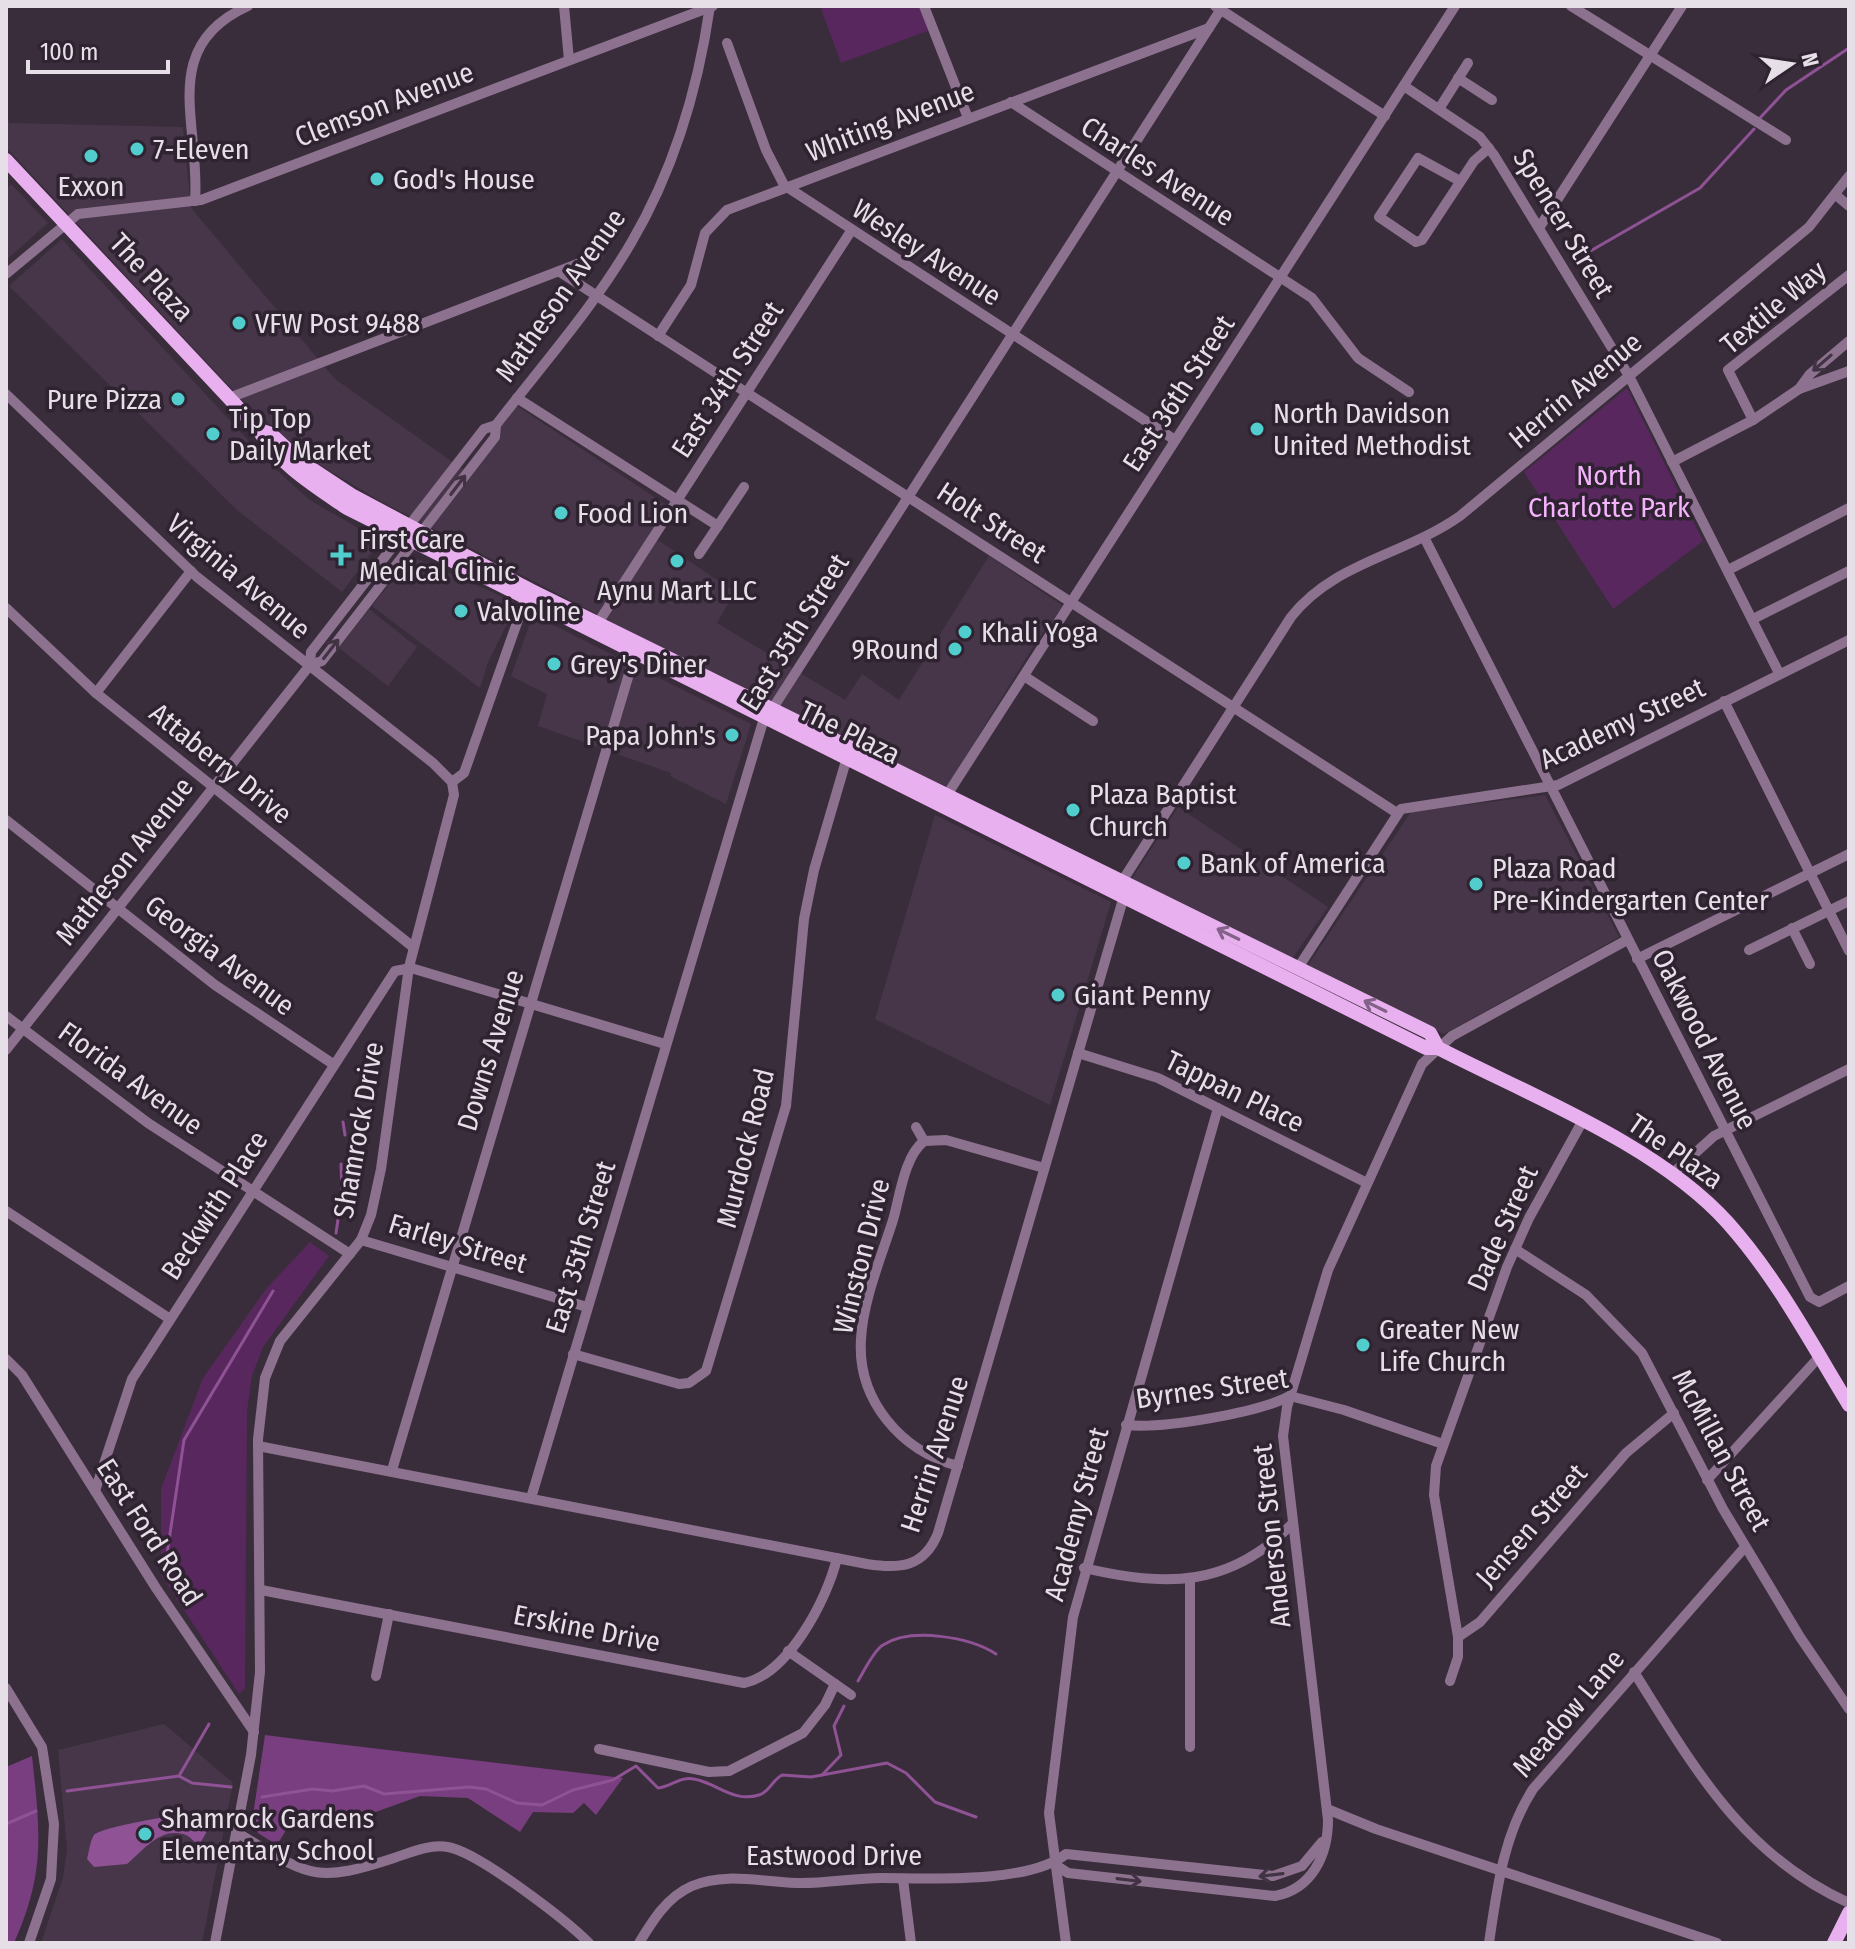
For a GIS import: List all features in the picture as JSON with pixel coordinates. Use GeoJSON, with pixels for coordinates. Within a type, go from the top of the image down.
{"type":"FeatureCollection","features":[{"type":"Feature","properties":{"kind":"main road","name":"The Plaza"},"geometry":{"type":"LineString","coordinates":[[6,160],[259,430],[271,434],[328,482],[411,535],[525,600],[595,629]]}},
{"type":"Feature","properties":{"kind":"main road","name":"The Plaza"},"geometry":{"type":"LineString","coordinates":[[411,535],[636,650],[1122,889],[1426,1048],[1438,1048],[1673,1173],[1718,1213],[1761,1261],[1849,1405]]}},
{"type":"Feature","properties":{"kind":"main road","name":"The Plaza"},"geometry":{"type":"LineString","coordinates":[[1122,889],[1298,968],[1430,1033],[1438,1048]]}},
{"type":"Feature","properties":{"kind":"main road"},"geometry":{"type":"LineString","coordinates":[[1834,1943],[1849,1913]]}},
{"type":"Feature","properties":{"kind":"street"},"geometry":{"type":"LineString","coordinates":[[195,201],[189,92],[192,65],[208,33],[224,18],[248,6]]}},
{"type":"Feature","properties":{"kind":"street"},"geometry":{"type":"LineString","coordinates":[[564,6],[569,60]]}},
{"type":"Feature","properties":{"kind":"street","name":"Clemson Avenue"},"geometry":{"type":"LineString","coordinates":[[66,222],[88,211],[195,201],[711,6]]}},
{"type":"Feature","properties":{"kind":"street","name":"Matheson Avenue"},"geometry":{"type":"LineString","coordinates":[[6,1050],[310,665],[322,661],[484,429],[496,425],[596,295],[647,215],[669,164],[697,79],[711,6]]}},
{"type":"Feature","properties":{"kind":"street"},"geometry":{"type":"LineString","coordinates":[[924,6],[968,118]]}},
{"type":"Feature","properties":{"kind":"street","name":"East 36th Street"},"geometry":{"type":"LineString","coordinates":[[944,800],[1455,6]]}},
{"type":"Feature","properties":{"kind":"street"},"geometry":{"type":"LineString","coordinates":[[1571,6],[1786,140]]}},
{"type":"Feature","properties":{"kind":"street"},"geometry":{"type":"LineString","coordinates":[[1539,228],[1682,6]]}},
{"type":"Feature","properties":{"kind":"street"},"geometry":{"type":"LineString","coordinates":[[1219,7],[1385,116]]}},
{"type":"Feature","properties":{"kind":"street","name":"East 35th Street"},"geometry":{"type":"LineString","coordinates":[[531,1498],[665,1044],[769,715],[1117,173],[1209,28],[1219,7]]}},
{"type":"Feature","properties":{"kind":"street","name":"Whiting Avenue"},"geometry":{"type":"LineString","coordinates":[[658,336],[691,285],[710,225],[734,206],[1209,28]]}},
{"type":"Feature","properties":{"kind":"street","name":"Wesley Avenue"},"geometry":{"type":"LineString","coordinates":[[727,43],[766,150],[786,186],[1175,440]]}},
{"type":"Feature","properties":{"kind":"street"},"geometry":{"type":"LineString","coordinates":[[1439,109],[1468,63]]}},
{"type":"Feature","properties":{"kind":"street"},"geometry":{"type":"LineString","coordinates":[[1458,78],[1492,100]]}},
{"type":"Feature","properties":{"kind":"street","name":"Spencer Street"},"geometry":{"type":"LineString","coordinates":[[1404,86],[1480,137],[1489,148],[1629,376],[1779,673]]}},
{"type":"Feature","properties":{"kind":"street","name":"Charles Avenue"},"geometry":{"type":"LineString","coordinates":[[1011,102],[1312,298],[1358,358],[1409,392]]}},
{"type":"Feature","properties":{"kind":"street"},"geometry":{"type":"LineString","coordinates":[[1460,181],[1418,158],[1379,217],[1416,242],[1422,240],[1474,161],[1489,148]]}},
{"type":"Feature","properties":{"kind":"street","name":"Herrin Avenue"},"geometry":{"type":"LineString","coordinates":[[258,1446],[895,1568],[920,1560],[934,1543],[958,1466],[1078,1053],[1122,889],[1291,617],[1317,588],[1342,573],[1425,539],[1460,516],[1809,227],[1837,196],[1849,176]]}},
{"type":"Feature","properties":{"kind":"street"},"geometry":{"type":"LineString","coordinates":[[1837,196],[1849,206]]}},
{"type":"Feature","properties":{"kind":"street"},"geometry":{"type":"LineString","coordinates":[[6,274],[66,222]]}},
{"type":"Feature","properties":{"kind":"street","name":"East 34th Street"},"geometry":{"type":"LineString","coordinates":[[595,629],[851,231]]}},
{"type":"Feature","properties":{"kind":"street"},"geometry":{"type":"LineString","coordinates":[[229,398],[598,256]]}},
{"type":"Feature","properties":{"kind":"street","name":"Holt Street"},"geometry":{"type":"LineString","coordinates":[[560,272],[1397,813]]}},
{"type":"Feature","properties":{"kind":"street","name":"Textile Way"},"geometry":{"type":"LineString","coordinates":[[1753,420],[1728,370],[1849,275]]}},
{"type":"Feature","properties":{"kind":"street"},"geometry":{"type":"LineString","coordinates":[[1799,389],[1810,374],[1849,341]]}},
{"type":"Feature","properties":{"kind":"street"},"geometry":{"type":"LineString","coordinates":[[1672,462],[1753,420],[1799,389],[1849,371]]}},
{"type":"Feature","properties":{"kind":"street","name":"Virginia Avenue"},"geometry":{"type":"LineString","coordinates":[[6,394],[191,571],[445,772],[452,782]]}},
{"type":"Feature","properties":{"kind":"street"},"geometry":{"type":"LineString","coordinates":[[517,398],[718,526]]}},
{"type":"Feature","properties":{"kind":"street"},"geometry":{"type":"LineString","coordinates":[[699,554],[744,487]]}},
{"type":"Feature","properties":{"kind":"street"},"geometry":{"type":"LineString","coordinates":[[1728,570],[1849,508]]}},
{"type":"Feature","properties":{"kind":"street","name":"Oakwood Avenue"},"geometry":{"type":"LineString","coordinates":[[1425,539],[1627,940],[1815,1302],[1849,1286]]}},
{"type":"Feature","properties":{"kind":"street"},"geometry":{"type":"LineString","coordinates":[[96,693],[191,571]]}},
{"type":"Feature","properties":{"kind":"street"},"geometry":{"type":"LineString","coordinates":[[1753,619],[1849,571]]}},
{"type":"Feature","properties":{"kind":"street","name":"Shamrock Drive"},"geometry":{"type":"LineString","coordinates":[[215,1943],[254,1732],[261,1649],[258,1446],[265,1378],[291,1324],[361,1240],[381,1169],[409,967],[454,795],[452,782],[464,773],[525,600]]}},
{"type":"Feature","properties":{"kind":"street","name":"Attaberry Drive"},"geometry":{"type":"LineString","coordinates":[[6,608],[96,693],[413,947]]}},
{"type":"Feature","properties":{"kind":"street","name":"Academy Street"},"geometry":{"type":"LineString","coordinates":[[1397,813],[1410,805],[1550,787],[1849,640]]}},
{"type":"Feature","properties":{"kind":"street","name":"Downs Avenue"},"geometry":{"type":"LineString","coordinates":[[392,1470],[636,650]]}},
{"type":"Feature","properties":{"kind":"street"},"geometry":{"type":"LineString","coordinates":[[1024,676],[1093,721]]}},
{"type":"Feature","properties":{"kind":"street"},"geometry":{"type":"LineString","coordinates":[[1724,701],[1849,951]]}},
{"type":"Feature","properties":{"kind":"street","name":"Murdock Road"},"geometry":{"type":"LineString","coordinates":[[573,1354],[679,1384],[689,1383],[706,1371],[786,1106],[804,919],[848,753]]}},
{"type":"Feature","properties":{"kind":"street"},"geometry":{"type":"LineString","coordinates":[[1298,968],[1397,813]]}},
{"type":"Feature","properties":{"kind":"street","name":"Georgia Avenue"},"geometry":{"type":"LineString","coordinates":[[6,820],[244,1006],[333,1064]]}},
{"type":"Feature","properties":{"kind":"street"},"geometry":{"type":"LineString","coordinates":[[1637,959],[1849,854]]}},
{"type":"Feature","properties":{"kind":"street"},"geometry":{"type":"LineString","coordinates":[[1749,950],[1849,901]]}},
{"type":"Feature","properties":{"kind":"street"},"geometry":{"type":"LineString","coordinates":[[1792,928],[1810,964]]}},
{"type":"Feature","properties":{"kind":"street","name":"Anderson Street"},"geometry":{"type":"LineString","coordinates":[[1327,1809],[1283,1436],[1290,1396],[1328,1270],[1422,1064],[1452,1036],[1627,940]]}},
{"type":"Feature","properties":{"kind":"street"},"geometry":{"type":"LineString","coordinates":[[409,967],[665,1044]]}},
{"type":"Feature","properties":{"kind":"street","name":"Beckwith Place"},"geometry":{"type":"LineString","coordinates":[[95,1491],[127,1392],[170,1319],[391,975],[409,967]]}},
{"type":"Feature","properties":{"kind":"street","name":"Florida Avenue"},"geometry":{"type":"LineString","coordinates":[[6,1016],[148,1123],[350,1254]]}},
{"type":"Feature","properties":{"kind":"street","name":"Tappan Place"},"geometry":{"type":"LineString","coordinates":[[1078,1053],[1158,1078],[1367,1183]]}},
{"type":"Feature","properties":{"kind":"street"},"geometry":{"type":"LineString","coordinates":[[1673,1173],[1699,1148],[1726,1131],[1849,1069]]}},
{"type":"Feature","properties":{"kind":"street","name":"Academy Street"},"geometry":{"type":"LineString","coordinates":[[1066,1943],[1054,1864],[1051,1794],[1070,1631],[1084,1568],[1218,1108]]}},
{"type":"Feature","properties":{"kind":"street","name":"Dade Street"},"geometry":{"type":"LineString","coordinates":[[1458,1637],[1434,1495],[1436,1466],[1515,1249],[1582,1122]]}},
{"type":"Feature","properties":{"kind":"street"},"geometry":{"type":"LineString","coordinates":[[916,1127],[924,1141],[946,1140],[1044,1168]]}},
{"type":"Feature","properties":{"kind":"street","name":"Winston Drive"},"geometry":{"type":"LineString","coordinates":[[924,1141],[915,1150],[901,1191],[864,1321],[861,1355],[873,1399],[890,1426],[922,1452],[958,1466]]}},
{"type":"Feature","properties":{"kind":"street"},"geometry":{"type":"LineString","coordinates":[[6,1211],[170,1319]]}},
{"type":"Feature","properties":{"kind":"street","name":"Farley Street"},"geometry":{"type":"LineString","coordinates":[[361,1240],[587,1307]]}},
{"type":"Feature","properties":{"kind":"street","name":"McMillan Street"},"geometry":{"type":"LineString","coordinates":[[1515,1249],[1573,1285],[1612,1318],[1651,1367],[1707,1480],[1745,1547],[1849,1709]]}},
{"type":"Feature","properties":{"kind":"street"},"geometry":{"type":"LineString","coordinates":[[1707,1480],[1820,1356]]}},
{"type":"Feature","properties":{"kind":"street","name":"East Ford Road"},"geometry":{"type":"LineString","coordinates":[[6,1359],[22,1375],[254,1732]]}},
{"type":"Feature","properties":{"kind":"street","name":"Byrnes Street"},"geometry":{"type":"LineString","coordinates":[[1126,1425],[1162,1423],[1271,1406],[1290,1396],[1344,1410],[1443,1444]]}},
{"type":"Feature","properties":{"kind":"street","name":"Jensen Street"},"geometry":{"type":"LineString","coordinates":[[1458,1637],[1472,1630],[1626,1453],[1674,1413]]}},
{"type":"Feature","properties":{"kind":"street"},"geometry":{"type":"LineString","coordinates":[[1084,1568],[1149,1581],[1190,1580],[1244,1562],[1293,1523]]}},
{"type":"Feature","properties":{"kind":"street","name":"Meadow Lane"},"geometry":{"type":"LineString","coordinates":[[1489,1943],[1500,1871],[1512,1830],[1533,1789],[1745,1547]]}},
{"type":"Feature","properties":{"kind":"street","name":"Erskine Drive"},"geometry":{"type":"LineString","coordinates":[[261,1590],[734,1682],[763,1677],[776,1668],[829,1587],[837,1558]]}},
{"type":"Feature","properties":{"kind":"street"},"geometry":{"type":"LineString","coordinates":[[1190,1580],[1190,1747]]}},
{"type":"Feature","properties":{"kind":"street"},"geometry":{"type":"LineString","coordinates":[[376,1676],[389,1614]]}},
{"type":"Feature","properties":{"kind":"street"},"geometry":{"type":"LineString","coordinates":[[1450,1681],[1458,1657],[1458,1637]]}},
{"type":"Feature","properties":{"kind":"street"},"geometry":{"type":"LineString","coordinates":[[788,1651],[851,1695]]}},
{"type":"Feature","properties":{"kind":"street"},"geometry":{"type":"LineString","coordinates":[[1634,1672],[1708,1788],[1734,1821],[1795,1874],[1849,1903]]}},
{"type":"Feature","properties":{"kind":"street"},"geometry":{"type":"LineString","coordinates":[[599,1749],[709,1772],[729,1771],[803,1733],[821,1712],[835,1684]]}},
{"type":"Feature","properties":{"kind":"street"},"geometry":{"type":"LineString","coordinates":[[6,1688],[42,1747],[54,1824],[51,1879],[29,1943]]}},
{"type":"Feature","properties":{"kind":"street"},"geometry":{"type":"LineString","coordinates":[[1327,1809],[1500,1871],[1717,1943]]}},
{"type":"Feature","properties":{"kind":"street","name":"Eastwood Drive"},"geometry":{"type":"LineString","coordinates":[[1054,1864],[1068,1873],[1275,1896],[1295,1889],[1316,1868],[1326,1848],[1327,1809]]}},
{"type":"Feature","properties":{"kind":"street","name":"Eastwood Drive"},"geometry":{"type":"LineString","coordinates":[[639,1943],[664,1906],[698,1884],[731,1878],[805,1883],[971,1878],[1054,1864],[1066,1854],[1273,1876],[1292,1871],[1311,1859],[1328,1829]]}},
{"type":"Feature","properties":{"kind":"street"},"geometry":{"type":"LineString","coordinates":[[236,1832],[299,1868],[324,1875],[350,1873],[421,1848],[452,1848],[549,1908],[589,1943]]}},
{"type":"Feature","properties":{"kind":"street"},"geometry":{"type":"LineString","coordinates":[[903,1879],[911,1943]]}},
{"type":"Feature","properties":{"kind":"shaded area"},"geometry":{"type":"Polygon","coordinates":[[[6,103],[9,123],[183,127],[191,208],[335,379],[464,470],[517,406],[668,506],[649,534],[735,592],[717,623],[845,700],[862,674],[899,700],[989,556],[1063,606],[1036,642],[942,795],[375,498],[312,460],[241,399],[6,147],[6,103]]]}},
{"type":"Feature","properties":{"kind":"shaded area"},"geometry":{"type":"Polygon","coordinates":[[[11,184],[48,223],[6,260],[6,190],[11,184]]]}},
{"type":"Feature","properties":{"kind":"shaded area"},"geometry":{"type":"Polygon","coordinates":[[[62,239],[273,467],[311,501],[367,533],[374,542],[373,551],[342,592],[237,510],[9,286],[62,239]]]}},
{"type":"Feature","properties":{"kind":"shaded area"},"geometry":{"type":"Polygon","coordinates":[[[418,559],[514,602],[515,608],[488,662],[480,688],[372,606],[406,563],[418,559]]]}},
{"type":"Feature","properties":{"kind":"shaded area"},"geometry":{"type":"Polygon","coordinates":[[[369,609],[417,647],[388,686],[339,648],[369,609]]]}},
{"type":"Feature","properties":{"kind":"shaded area"},"geometry":{"type":"Polygon","coordinates":[[[533,615],[751,724],[726,804],[670,776],[671,773],[538,726],[547,694],[511,676],[533,615]]]}},
{"type":"Feature","properties":{"kind":"shaded area","name":"Plaza Road Pre-Kindergarten Center"},"geometry":{"type":"Polygon","coordinates":[[[1545,795],[1619,937],[1444,1034],[1308,965],[1411,812],[1545,795]]]}},
{"type":"Feature","properties":{"kind":"shaded area"},"geometry":{"type":"Polygon","coordinates":[[[1178,807],[1328,907],[1285,969],[1129,883],[1178,807]]]}},
{"type":"Feature","properties":{"kind":"shaded area"},"geometry":{"type":"Polygon","coordinates":[[[935,815],[1111,902],[1050,1105],[875,1019],[935,815]]]}},
{"type":"Feature","properties":{"kind":"shaded area","name":"Shamrock Gardens Elementary School"},"geometry":{"type":"Polygon","coordinates":[[[164,1724],[233,1783],[202,1943],[41,1943],[63,1878],[67,1849],[58,1750],[164,1724]]]}},
{"type":"Feature","properties":{"kind":"shaded area"},"geometry":{"type":"Polygon","coordinates":[[[265,1735],[623,1778],[596,1815],[584,1803],[573,1813],[533,1812],[520,1832],[468,1798],[420,1796],[345,1823],[323,1822],[297,1812],[277,1845],[258,1833],[252,1822],[265,1735]]]}},
{"type":"Feature","properties":{"kind":"shaded area"},"geometry":{"type":"Polygon","coordinates":[[[32,1756],[38,1829],[36,1872],[14,1943],[6,1943],[6,1767],[32,1756]]]}},
{"type":"Feature","properties":{"kind":"shaded area"},"geometry":{"type":"Polygon","coordinates":[[[194,1813],[206,1823],[206,1833],[199,1845],[186,1835],[166,1834],[127,1864],[94,1867],[87,1859],[93,1837],[100,1832],[141,1821],[194,1813]]]}},
{"type":"Feature","properties":{"kind":"green space"},"geometry":{"type":"Polygon","coordinates":[[[820,6],[924,6],[933,29],[841,63],[820,6]]]}},
{"type":"Feature","properties":{"kind":"green space","name":"North Charlotte Park"},"geometry":{"type":"Polygon","coordinates":[[[1627,388],[1703,541],[1613,609],[1524,472],[1627,388]]]}},
{"type":"Feature","properties":{"kind":"green space"},"geometry":{"type":"Polygon","coordinates":[[[310,1242],[329,1256],[263,1347],[252,1376],[247,1411],[245,1688],[239,1694],[161,1575],[161,1489],[203,1378],[266,1289],[310,1242]]]}},
{"type":"Feature","properties":{"kind":"waterway"},"geometry":{"type":"LineString","coordinates":[[1759,119],[1786,90],[1849,48]]}},
{"type":"Feature","properties":{"kind":"waterway"},"geometry":{"type":"LineString","coordinates":[[1573,261],[1700,188],[1754,129]]}},
{"type":"Feature","properties":{"kind":"waterway"},"geometry":{"type":"LineString","coordinates":[[343,1122],[345,1135]]}},
{"type":"Feature","properties":{"kind":"waterway"},"geometry":{"type":"LineString","coordinates":[[336,1233],[342,1192],[341,1164]]}},
{"type":"Feature","properties":{"kind":"waterway"},"geometry":{"type":"LineString","coordinates":[[164,1574],[184,1440],[273,1291]]}},
{"type":"Feature","properties":{"kind":"waterway"},"geometry":{"type":"LineString","coordinates":[[858,1681],[883,1645],[909,1636],[956,1639],[996,1654]]}},
{"type":"Feature","properties":{"kind":"waterway"},"geometry":{"type":"LineString","coordinates":[[822,1775],[841,1755],[834,1726],[844,1706]]}},
{"type":"Feature","properties":{"kind":"waterway"},"geometry":{"type":"LineString","coordinates":[[179,1776],[209,1724]]}},
{"type":"Feature","properties":{"kind":"waterway"},"geometry":{"type":"LineString","coordinates":[[262,1797],[313,1789],[332,1791],[364,1786],[384,1794],[469,1787],[486,1789],[517,1803],[542,1805],[573,1790],[613,1780],[636,1766],[658,1788],[689,1778],[733,1795],[750,1797],[763,1793],[782,1775],[811,1777],[887,1763],[906,1773],[935,1802],[976,1817]]}},
{"type":"Feature","properties":{"kind":"waterway"},"geometry":{"type":"LineString","coordinates":[[67,1791],[179,1776],[192,1783],[231,1787]]}},
{"type":"Feature","properties":{"kind":"waterway"},"geometry":{"type":"LineString","coordinates":[[6,1824],[36,1811]]}},
{"type":"Feature","properties":{"kind":"place","name":"7-Eleven"},"geometry":{"type":"Point","coordinates":[137,149]}},
{"type":"Feature","properties":{"kind":"place","name":"Exxon"},"geometry":{"type":"Point","coordinates":[91,156]}},
{"type":"Feature","properties":{"kind":"place","name":"God's House"},"geometry":{"type":"Point","coordinates":[377,179]}},
{"type":"Feature","properties":{"kind":"place","name":"VFW Post 9488"},"geometry":{"type":"Point","coordinates":[239,323]}},
{"type":"Feature","properties":{"kind":"place","name":"Pure Pizza"},"geometry":{"type":"Point","coordinates":[178,399]}},
{"type":"Feature","properties":{"kind":"place","name":"North Davidson United Methodist"},"geometry":{"type":"Point","coordinates":[1257,429]}},
{"type":"Feature","properties":{"kind":"place","name":"Tip Top Daily Market"},"geometry":{"type":"Point","coordinates":[213,434]}},
{"type":"Feature","properties":{"kind":"place","name":"Food Lion"},"geometry":{"type":"Point","coordinates":[561,513]}},
{"type":"Feature","properties":{"kind":"place","name":"First Care Medical Clinic"},"geometry":{"type":"Point","coordinates":[341,555]}},
{"type":"Feature","properties":{"kind":"place","name":"Aynu Mart LLC"},"geometry":{"type":"Point","coordinates":[677,561]}},
{"type":"Feature","properties":{"kind":"place","name":"Valvoline"},"geometry":{"type":"Point","coordinates":[461,611]}},
{"type":"Feature","properties":{"kind":"place","name":"Khali Yoga"},"geometry":{"type":"Point","coordinates":[965,632]}},
{"type":"Feature","properties":{"kind":"place","name":"9Round"},"geometry":{"type":"Point","coordinates":[955,649]}},
{"type":"Feature","properties":{"kind":"place","name":"Grey's Diner"},"geometry":{"type":"Point","coordinates":[554,664]}},
{"type":"Feature","properties":{"kind":"place","name":"Papa John's"},"geometry":{"type":"Point","coordinates":[732,735]}},
{"type":"Feature","properties":{"kind":"place","name":"Plaza Baptist Church"},"geometry":{"type":"Point","coordinates":[1073,810]}},
{"type":"Feature","properties":{"kind":"place","name":"Bank of America"},"geometry":{"type":"Point","coordinates":[1184,863]}},
{"type":"Feature","properties":{"kind":"place","name":"Plaza Road Pre-Kindergarten Center"},"geometry":{"type":"Point","coordinates":[1476,884]}},
{"type":"Feature","properties":{"kind":"place","name":"Giant Penny"},"geometry":{"type":"Point","coordinates":[1058,995]}},
{"type":"Feature","properties":{"kind":"place","name":"Greater New Life Church"},"geometry":{"type":"Point","coordinates":[1363,1345]}},
{"type":"Feature","properties":{"kind":"place","name":"Shamrock Gardens Elementary School"},"geometry":{"type":"Point","coordinates":[145,1834]}}]}
